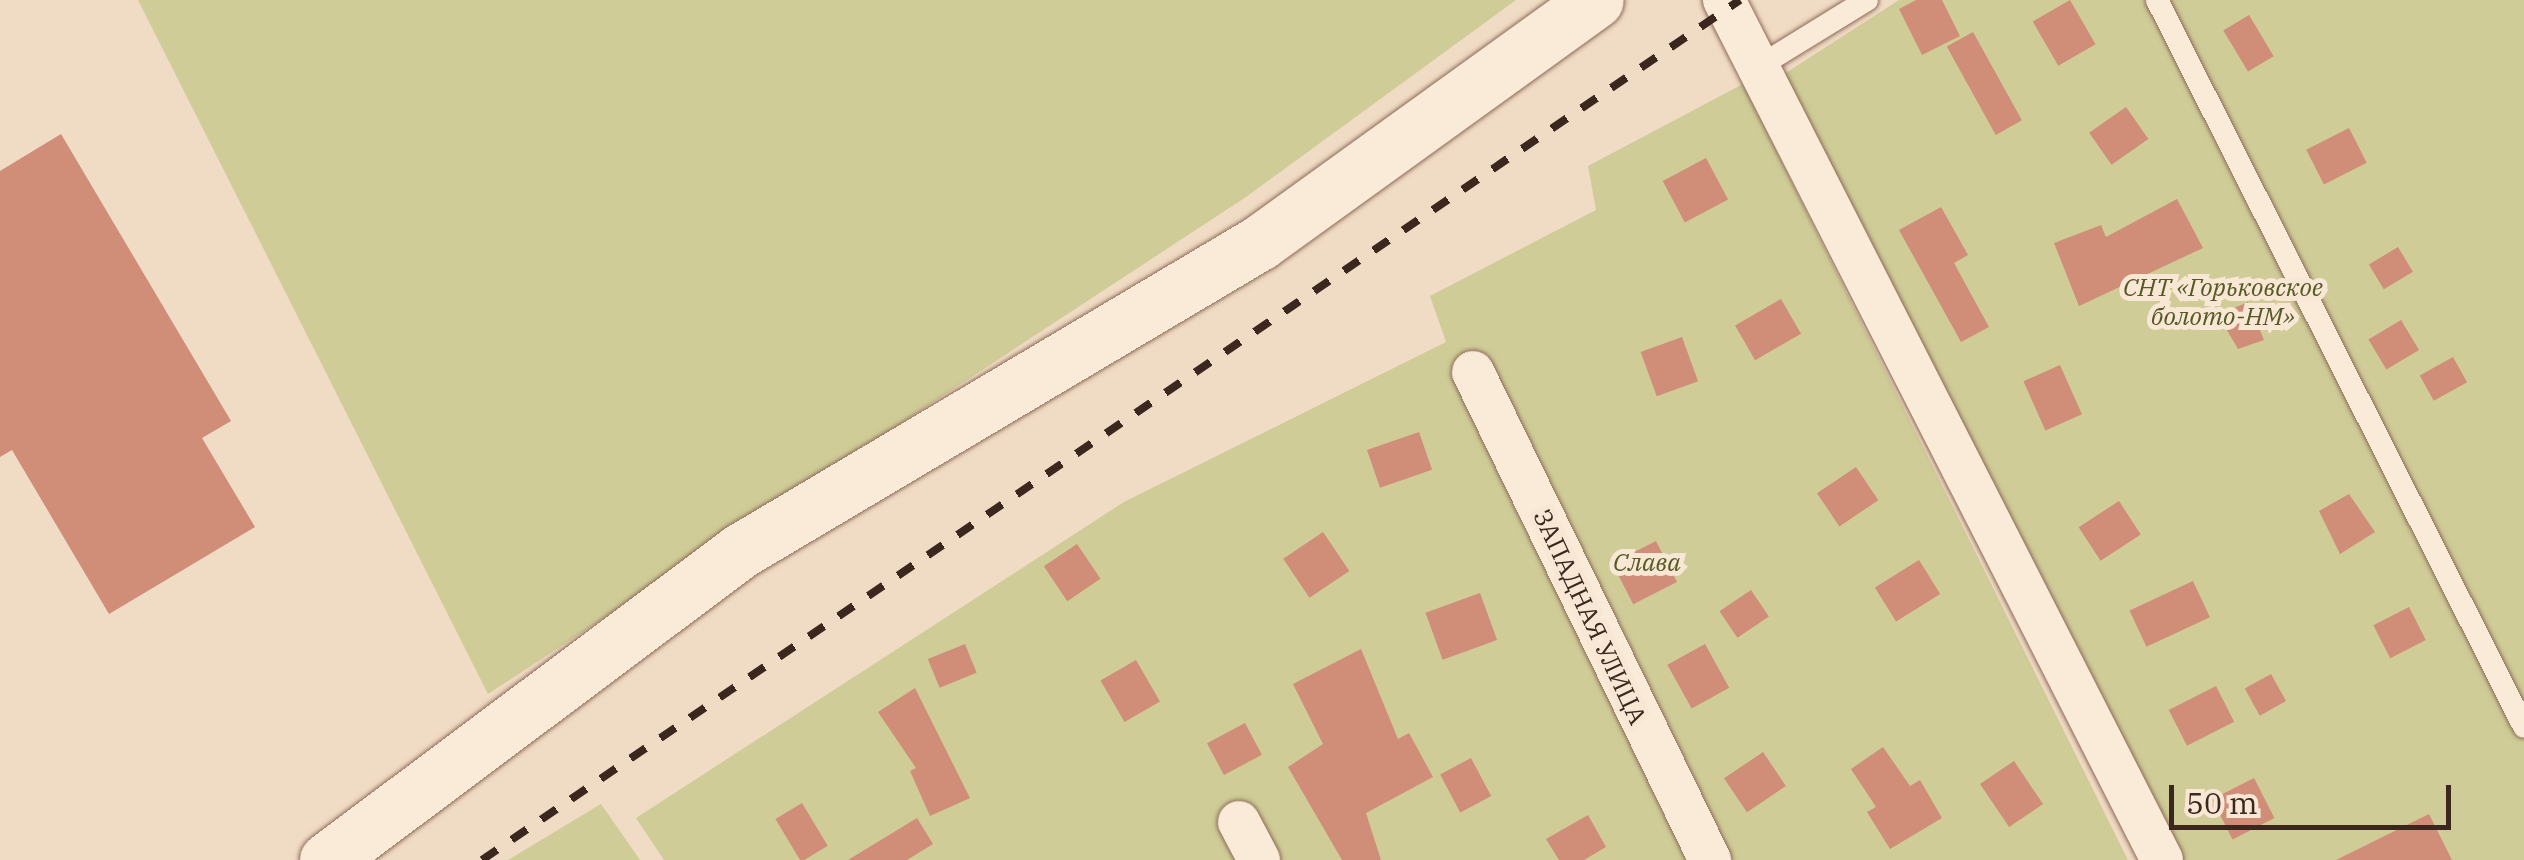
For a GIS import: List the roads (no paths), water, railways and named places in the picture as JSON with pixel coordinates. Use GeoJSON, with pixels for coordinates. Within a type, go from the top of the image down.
{"type":"FeatureCollection","features":[{"type":"Feature","properties":{"kind":"street"},"geometry":{"type":"LineString","coordinates":[[327,860],[740,551],[1258,243],[1596,0]]}},
{"type":"Feature","properties":{"kind":"street"},"geometry":{"type":"LineString","coordinates":[[1724,0],[2162,860]]}},
{"type":"Feature","properties":{"kind":"street","name":"ЗАПАДНАЯ УЛИЦА"},"geometry":{"type":"LineString","coordinates":[[1473,372],[1710,860]]}},
{"type":"Feature","properties":{"kind":"street"},"geometry":{"type":"LineString","coordinates":[[1239,822],[1259,860]]}},
{"type":"Feature","properties":{"kind":"lane"},"geometry":{"type":"LineString","coordinates":[[1758,67],[1868,0]]}},
{"type":"Feature","properties":{"kind":"lane"},"geometry":{"type":"LineString","coordinates":[[2158,0],[2524,727]]}},
{"type":"Feature","properties":{"kind":"railway"},"geometry":{"type":"LineString","coordinates":[[482,860],[1740,0]]}},
{"type":"Feature","properties":{"kind":"park label","name":"СНТ «Горьковское болото-НМ»"},"geometry":{"type":"Point","coordinates":[2223,302]}},
{"type":"Feature","properties":{"kind":"park label","name":"Слава"},"geometry":{"type":"Point","coordinates":[1647,562]}}]}
